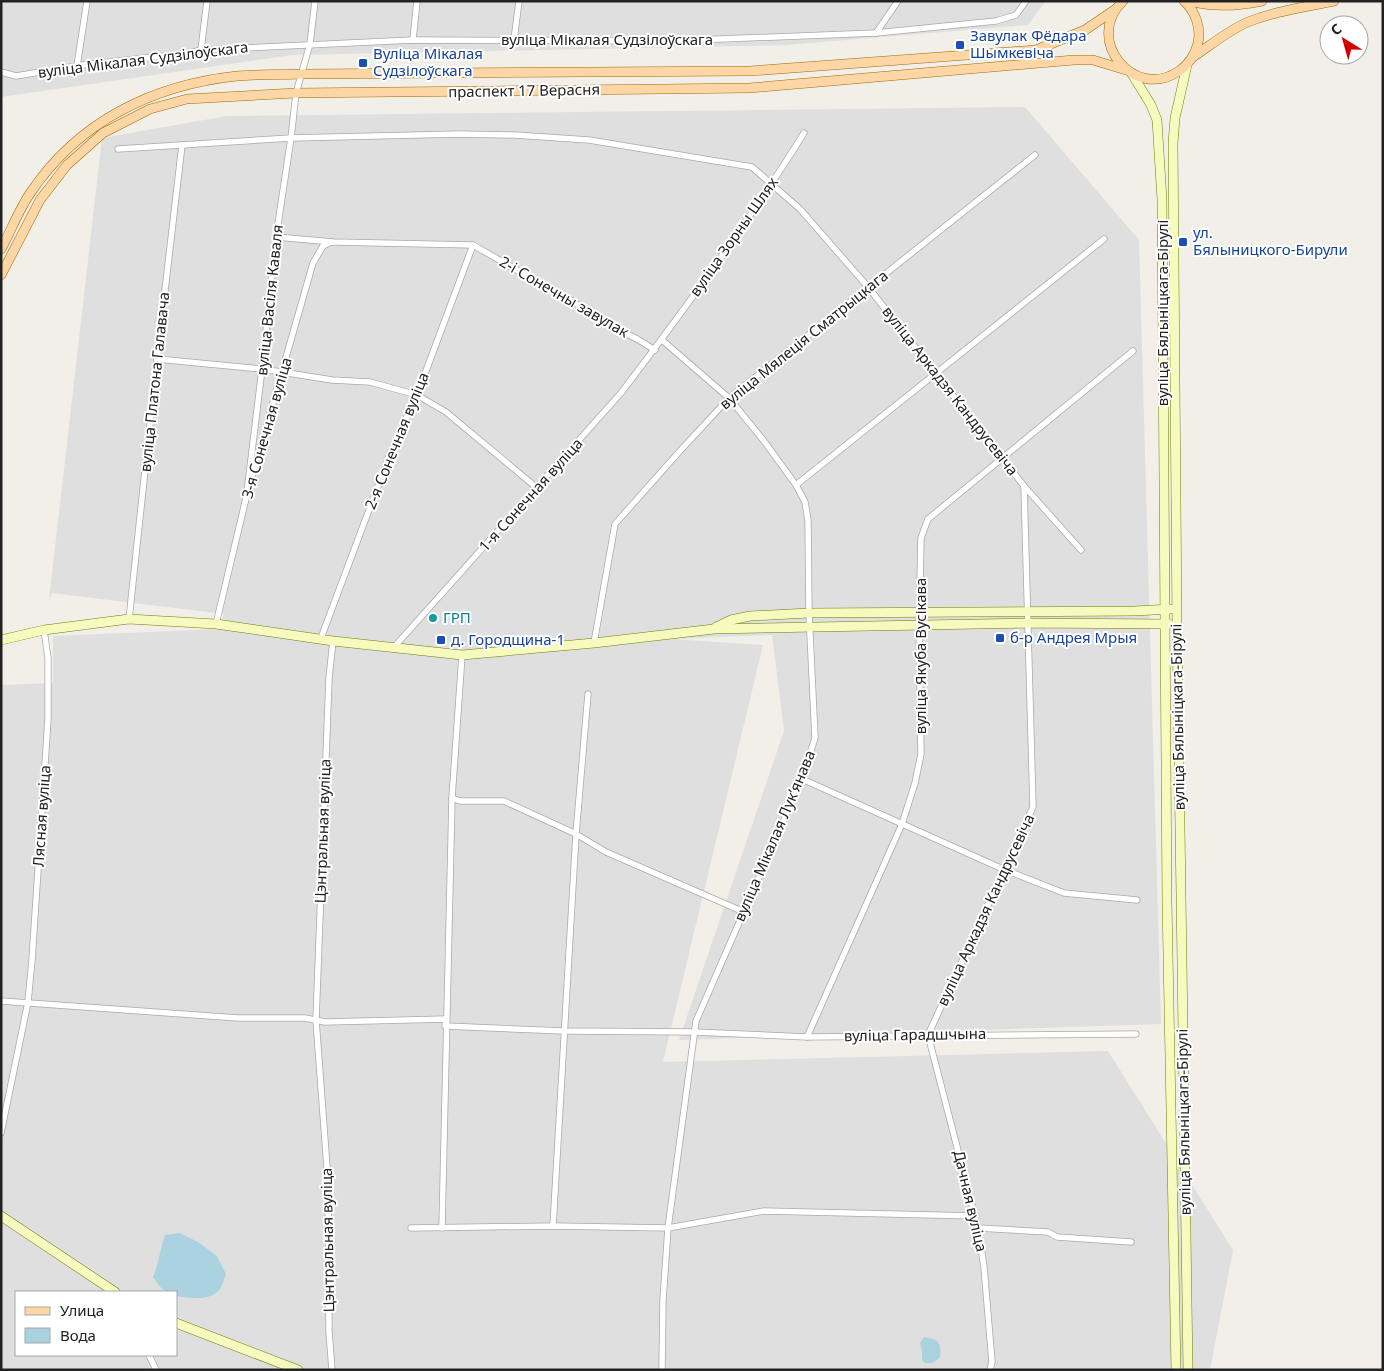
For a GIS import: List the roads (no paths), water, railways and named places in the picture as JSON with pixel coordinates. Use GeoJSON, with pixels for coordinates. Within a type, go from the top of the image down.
{"type":"FeatureCollection","features":[{"type":"Feature","properties":{"kind":"main road"},"geometry":{"type":"LineString","coordinates":[[1184,1],[1195,16],[1198,31],[1197,45],[1189,62]]}},
{"type":"Feature","properties":{"kind":"main road"},"geometry":{"type":"LineString","coordinates":[[1190,1],[1204,6],[1241,5],[1262,1]]}},
{"type":"Feature","properties":{"kind":"main road"},"geometry":{"type":"LineString","coordinates":[[1189,62],[1216,41],[1247,23],[1270,14],[1334,1]]}},
{"type":"Feature","properties":{"kind":"main road"},"geometry":{"type":"LineString","coordinates":[[1120,4],[1112,16],[1109,30],[1110,45],[1116,59],[1129,72]]}},
{"type":"Feature","properties":{"kind":"main road","name":"праспект 17 Верасня"},"geometry":{"type":"LineString","coordinates":[[1,250],[30,193],[60,154],[99,123],[144,99],[185,86],[237,76],[302,74],[750,72],[1036,50],[1085,30],[1120,4]]}},
{"type":"Feature","properties":{"kind":"main road","name":"праспект 17 Верасня"},"geometry":{"type":"LineString","coordinates":[[1,275],[40,200],[67,165],[103,134],[150,109],[187,99],[296,93],[750,88],[1074,60],[1093,60],[1146,79],[1161,79],[1175,74],[1189,62]]}},
{"type":"Feature","properties":{"kind":"main road","name":"вуліца Бялыніцкага-Бірулі"},"geometry":{"type":"LineString","coordinates":[[1188,1370],[1177,624],[1173,144],[1175,118],[1189,62]]}},
{"type":"Feature","properties":{"kind":"main road","name":"вуліца Бялыніцкага-Бірулі"},"geometry":{"type":"LineString","coordinates":[[1129,72],[1151,105],[1158,120],[1162,200],[1167,902],[1176,1370]]}},
{"type":"Feature","properties":{"kind":"main road"},"geometry":{"type":"LineString","coordinates":[[714,628],[731,620],[750,616],[809,613],[1135,611],[1177,608]]}},
{"type":"Feature","properties":{"kind":"main road"},"geometry":{"type":"LineString","coordinates":[[1,640],[44,630],[129,619],[216,624],[333,641],[395,646],[462,655],[594,643],[714,628],[1177,624]]}},
{"type":"Feature","properties":{"kind":"main road"},"geometry":{"type":"LineString","coordinates":[[1,1216],[114,1291]]}},
{"type":"Feature","properties":{"kind":"main road"},"geometry":{"type":"LineString","coordinates":[[178,1324],[298,1370]]}},
{"type":"Feature","properties":{"kind":"street"},"geometry":{"type":"LineString","coordinates":[[77,66],[87,1]]}},
{"type":"Feature","properties":{"kind":"street"},"geometry":{"type":"LineString","coordinates":[[201,50],[207,1]]}},
{"type":"Feature","properties":{"kind":"street","name":"вуліца Васіля Каваля"},"geometry":{"type":"LineString","coordinates":[[247,492],[276,237],[296,93],[310,44],[315,1]]}},
{"type":"Feature","properties":{"kind":"street"},"geometry":{"type":"LineString","coordinates":[[413,40],[417,1]]}},
{"type":"Feature","properties":{"kind":"street"},"geometry":{"type":"LineString","coordinates":[[514,40],[519,1]]}},
{"type":"Feature","properties":{"kind":"street"},"geometry":{"type":"LineString","coordinates":[[876,33],[898,1]]}},
{"type":"Feature","properties":{"kind":"street","name":"вуліца Мікалая Судзілоўскага"},"geometry":{"type":"LineString","coordinates":[[1,72],[16,76],[201,50],[310,44],[413,40],[670,41],[876,33],[996,21],[1016,14],[1026,1]]}},
{"type":"Feature","properties":{"kind":"street","name":"вуліца Зорны Шлях"},"geometry":{"type":"LineString","coordinates":[[662,340],[772,184],[804,133]]}},
{"type":"Feature","properties":{"kind":"street"},"geometry":{"type":"LineString","coordinates":[[118,149],[291,138],[515,134],[589,140],[752,167],[772,184]]}},
{"type":"Feature","properties":{"kind":"street","name":"вуліца Платона Галавача"},"geometry":{"type":"LineString","coordinates":[[129,619],[156,359],[182,145]]}},
{"type":"Feature","properties":{"kind":"street","name":"вуліца Мялеція Сматрыцкага"},"geometry":{"type":"LineString","coordinates":[[594,643],[615,524],[730,398],[1035,155]]}},
{"type":"Feature","properties":{"kind":"street","name":"вуліца Аркадзя Кандрусевіча"},"geometry":{"type":"LineString","coordinates":[[772,184],[800,209],[868,287],[1024,486],[1033,808],[928,1035]]}},
{"type":"Feature","properties":{"kind":"street"},"geometry":{"type":"LineString","coordinates":[[276,237],[333,242],[473,244]]}},
{"type":"Feature","properties":{"kind":"street"},"geometry":{"type":"LineString","coordinates":[[796,485],[1104,239]]}},
{"type":"Feature","properties":{"kind":"street","name":"3-я Сонечная вуліца"},"geometry":{"type":"LineString","coordinates":[[216,624],[247,492],[314,263],[323,246],[333,242]]}},
{"type":"Feature","properties":{"kind":"street","name":"2-і Сонечны завулак"},"geometry":{"type":"LineString","coordinates":[[473,244],[560,293],[607,324],[642,341],[655,350]]}},
{"type":"Feature","properties":{"kind":"street","name":"2-я Сонечная вуліца"},"geometry":{"type":"LineString","coordinates":[[321,638],[390,454],[417,394],[473,244]]}},
{"type":"Feature","properties":{"kind":"street","name":"1-я Сонечная вуліца"},"geometry":{"type":"LineString","coordinates":[[395,646],[599,420],[662,340]]}},
{"type":"Feature","properties":{"kind":"street","name":"вуліца Мікалая Лукʼянава"},"geometry":{"type":"LineString","coordinates":[[662,340],[730,398],[796,485],[805,502],[808,520],[809,613],[815,738],[802,779],[696,1021],[668,1228],[663,1300],[662,1370]]}},
{"type":"Feature","properties":{"kind":"street","name":"вуліца Якуба Вусікава"},"geometry":{"type":"LineString","coordinates":[[807,1037],[902,824],[915,783],[921,754],[919,613],[921,538],[928,519],[1133,351]]}},
{"type":"Feature","properties":{"kind":"street"},"geometry":{"type":"LineString","coordinates":[[156,359],[262,369],[332,380],[378,383],[417,394],[446,412],[537,488]]}},
{"type":"Feature","properties":{"kind":"street"},"geometry":{"type":"LineString","coordinates":[[1024,486],[1080,550]]}},
{"type":"Feature","properties":{"kind":"street","name":"Лясная вуліца"},"geometry":{"type":"LineString","coordinates":[[1,1131],[28,1002],[32,960],[47,751],[48,658],[44,630]]}},
{"type":"Feature","properties":{"kind":"street","name":"Цэнтральная вуліца"},"geometry":{"type":"LineString","coordinates":[[332,1370],[329,1332],[328,1181],[316,1020],[329,678],[333,641]]}},
{"type":"Feature","properties":{"kind":"street"},"geometry":{"type":"LineString","coordinates":[[442,1228],[452,798],[462,655]]}},
{"type":"Feature","properties":{"kind":"street"},"geometry":{"type":"LineString","coordinates":[[553,1226],[576,834],[588,694]]}},
{"type":"Feature","properties":{"kind":"street"},"geometry":{"type":"LineString","coordinates":[[802,779],[1005,870],[1064,893],[1137,900]]}},
{"type":"Feature","properties":{"kind":"street"},"geometry":{"type":"LineString","coordinates":[[452,798],[460,801],[504,801],[576,834],[606,852],[744,912]]}},
{"type":"Feature","properties":{"kind":"street"},"geometry":{"type":"LineString","coordinates":[[1,1001],[238,1018],[305,1018],[325,1022],[446,1019]]}},
{"type":"Feature","properties":{"kind":"street"},"geometry":{"type":"LineString","coordinates":[[446,1026],[564,1031],[694,1032]]}},
{"type":"Feature","properties":{"kind":"street","name":"вуліца Гарадшчына"},"geometry":{"type":"LineString","coordinates":[[694,1032],[807,1037],[1136,1034]]}},
{"type":"Feature","properties":{"kind":"street","name":"Дачная вуліца"},"geometry":{"type":"LineString","coordinates":[[928,1035],[976,1216],[984,1267],[992,1362],[990,1370]]}},
{"type":"Feature","properties":{"kind":"street"},"geometry":{"type":"LineString","coordinates":[[411,1228],[553,1226],[668,1228],[764,1211],[976,1216]]}},
{"type":"Feature","properties":{"kind":"street"},"geometry":{"type":"LineString","coordinates":[[978,1228],[1048,1232],[1057,1237],[1132,1242]]}},
{"type":"Feature","properties":{"kind":"street"},"geometry":{"type":"LineString","coordinates":[[149,1356],[156,1370]]}},
{"type":"Feature","properties":{"kind":"water"},"geometry":{"type":"Polygon","coordinates":[[[180,1233],[198,1242],[217,1256],[226,1274],[222,1286],[216,1293],[200,1298],[187,1298],[178,1296],[178,1291],[162,1289],[153,1277],[165,1235],[180,1233]]]}},
{"type":"Feature","properties":{"kind":"water"},"geometry":{"type":"Polygon","coordinates":[[[924,1337],[936,1340],[940,1345],[940,1358],[932,1363],[925,1363],[922,1360],[920,1343],[924,1337]]]}},
{"type":"Feature","properties":{"kind":"place","name":"Завулак Фёдара Шымкевіча"},"geometry":{"type":"Point","coordinates":[960,45]}},
{"type":"Feature","properties":{"kind":"place","name":"Вуліца Мікалая Судзілоўскага"},"geometry":{"type":"Point","coordinates":[363,63]}},
{"type":"Feature","properties":{"kind":"place","name":"ул. Бялыницкого-Бирули"},"geometry":{"type":"Point","coordinates":[1183,242]}},
{"type":"Feature","properties":{"kind":"place","name":"ГРП"},"geometry":{"type":"Point","coordinates":[433,618]}},
{"type":"Feature","properties":{"kind":"place","name":"б-р Андрея Мрыя"},"geometry":{"type":"Point","coordinates":[1000,638]}},
{"type":"Feature","properties":{"kind":"place","name":"д. Городщина-1"},"geometry":{"type":"Point","coordinates":[441,640]}}]}
